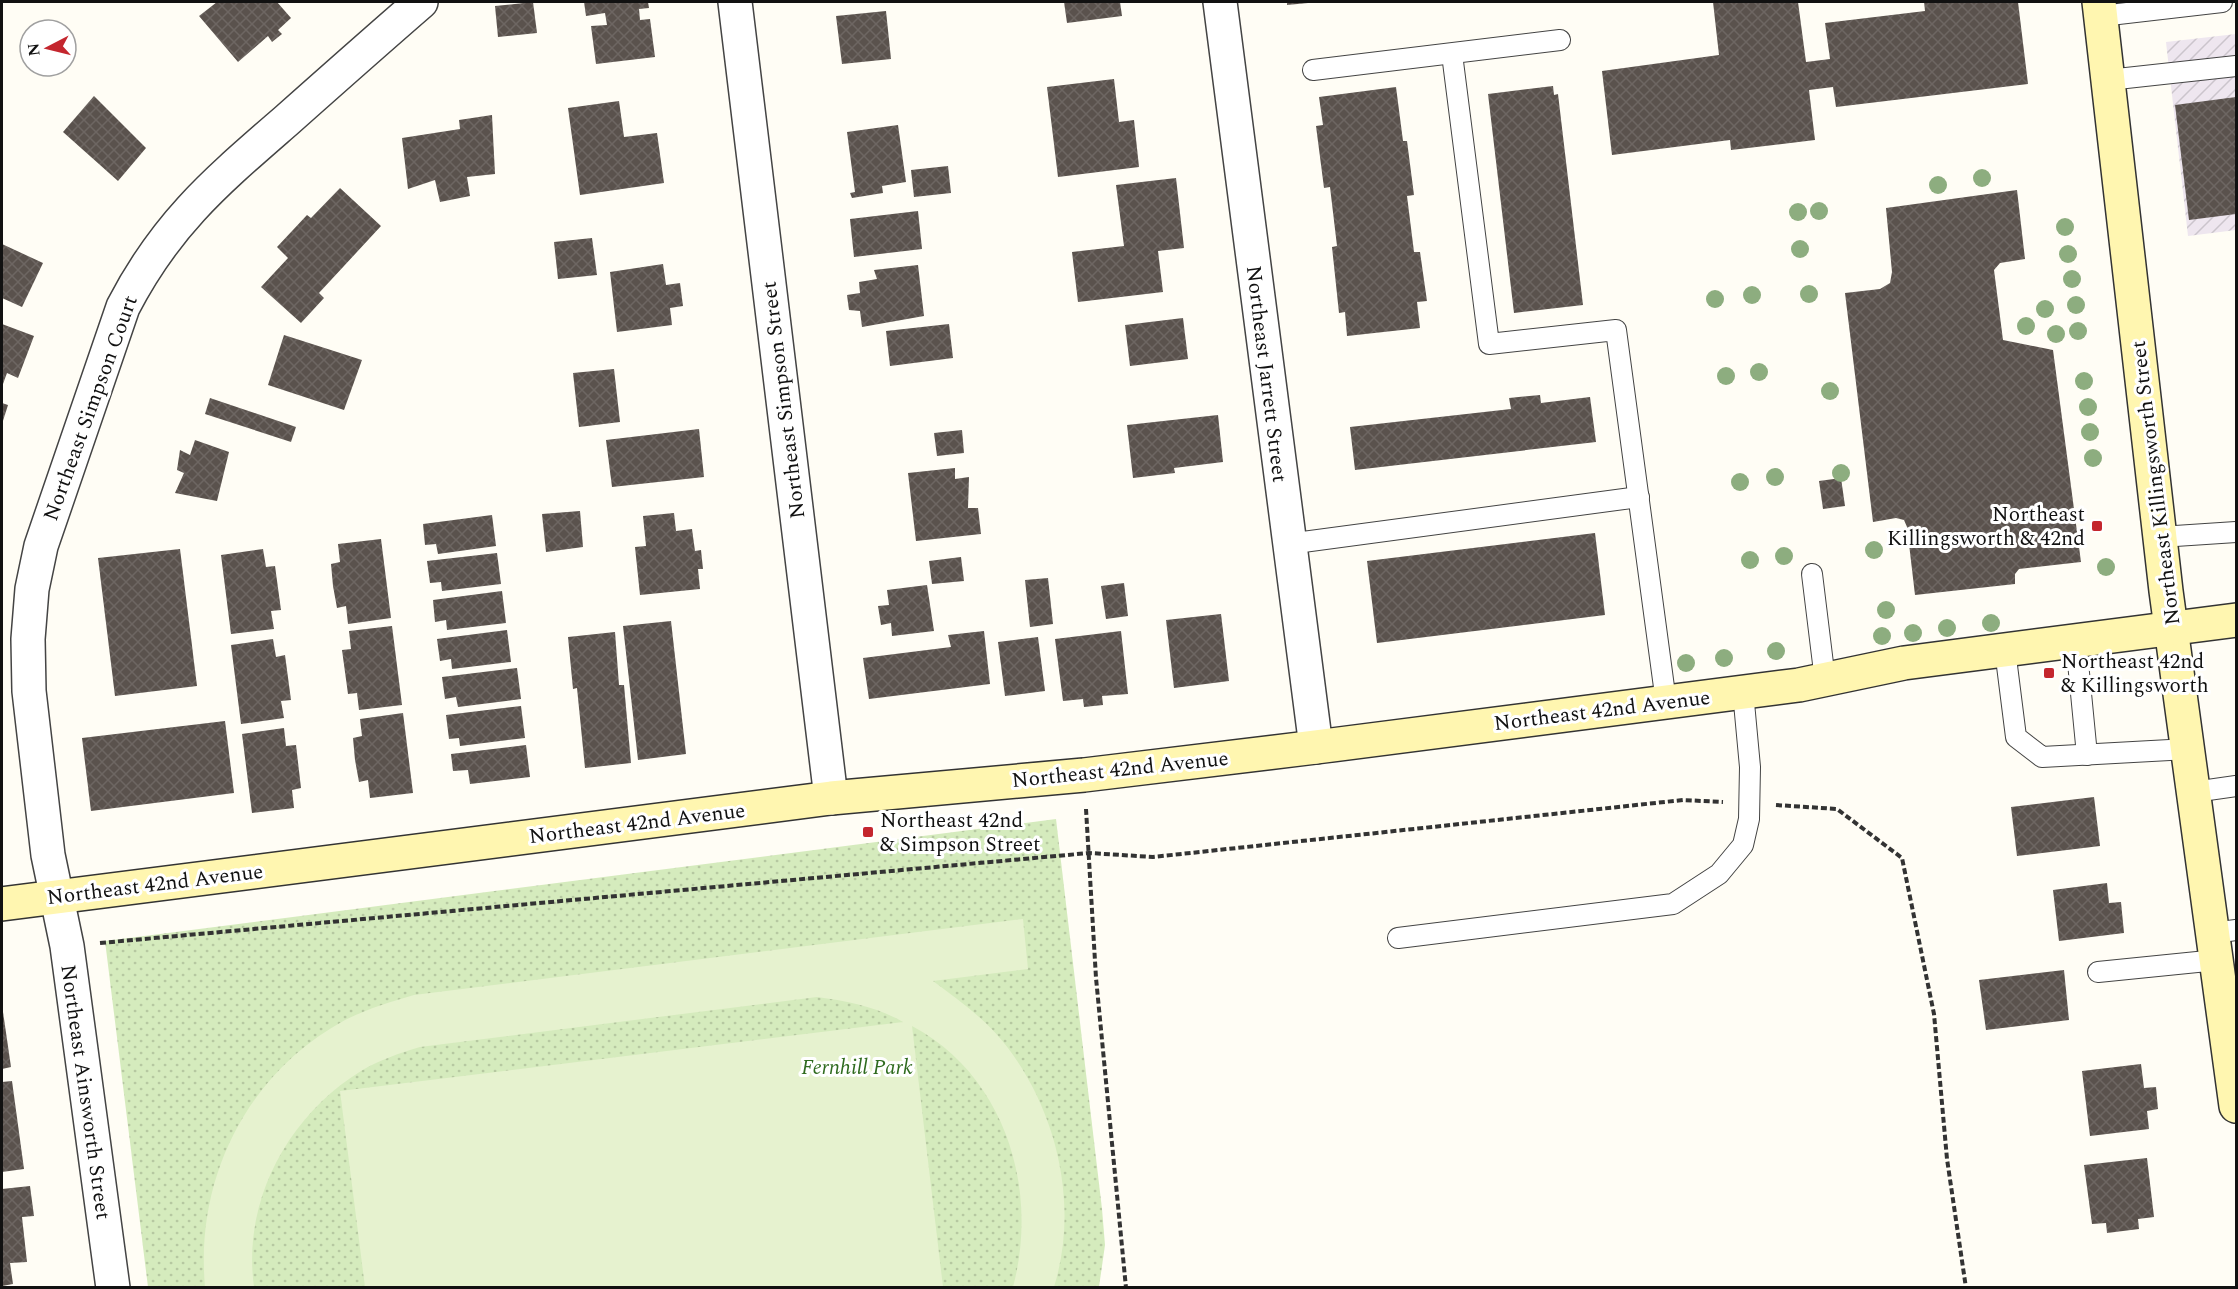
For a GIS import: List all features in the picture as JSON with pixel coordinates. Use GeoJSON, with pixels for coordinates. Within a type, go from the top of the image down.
{"type":"FeatureCollection","features":[{"type":"Feature","properties":{"kind":"street","name":"Northeast Simpson Court"},"geometry":{"type":"LineString","coordinates":[[56,897],[48,855],[29,691],[28,639],[32,589],[40,546],[120,315],[141,272],[168,233],[201,196],[421,2]]}},
{"type":"Feature","properties":{"kind":"street","name":"Northeast Simpson Street"},"geometry":{"type":"LineString","coordinates":[[735,2],[831,798]]}},
{"type":"Feature","properties":{"kind":"street","name":"Northeast Jarrett Street"},"geometry":{"type":"LineString","coordinates":[[1220,2],[1288,544],[1316,747]]}},
{"type":"Feature","properties":{"kind":"street","name":"Northeast Killingsworth Street"},"geometry":{"type":"LineString","coordinates":[[2100,9],[2172,629],[2194,792],[2222,941],[2233,1044],[2236,1106]]}},
{"type":"Feature","properties":{"kind":"street","name":"Northeast 42nd Avenue"},"geometry":{"type":"LineString","coordinates":[[2,903],[831,798],[1084,776],[1316,747],[1743,692],[1826,680],[1904,663],[2236,620]]}},
{"type":"Feature","properties":{"kind":"street","name":"Northeast Ainsworth Street"},"geometry":{"type":"LineString","coordinates":[[56,897],[67,946],[113,1287]]}},
{"type":"Feature","properties":{"kind":"lane"},"geometry":{"type":"LineString","coordinates":[[2100,9],[2213,2]]}},
{"type":"Feature","properties":{"kind":"lane"},"geometry":{"type":"LineString","coordinates":[[1313,70],[1560,40]]}},
{"type":"Feature","properties":{"kind":"lane"},"geometry":{"type":"LineString","coordinates":[[1452,54],[1489,344],[1616,330],[1666,702]]}},
{"type":"Feature","properties":{"kind":"lane"},"geometry":{"type":"LineString","coordinates":[[2108,80],[2236,66]]}},
{"type":"Feature","properties":{"kind":"lane"},"geometry":{"type":"LineString","coordinates":[[1288,544],[1639,497]]}},
{"type":"Feature","properties":{"kind":"lane"},"geometry":{"type":"LineString","coordinates":[[2160,537],[2236,532]]}},
{"type":"Feature","properties":{"kind":"lane"},"geometry":{"type":"LineString","coordinates":[[1812,574],[1826,680]]}},
{"type":"Feature","properties":{"kind":"lane"},"geometry":{"type":"LineString","coordinates":[[2076,642],[2087,755]]}},
{"type":"Feature","properties":{"kind":"lane"},"geometry":{"type":"LineString","coordinates":[[2005,650],[2016,737],[2042,758],[2188,749]]}},
{"type":"Feature","properties":{"kind":"lane"},"geometry":{"type":"LineString","coordinates":[[1398,938],[1673,904],[1719,874],[1743,845],[1749,803],[1750,767],[1743,692]]}},
{"type":"Feature","properties":{"kind":"lane"},"geometry":{"type":"LineString","coordinates":[[2194,792],[2236,786]]}},
{"type":"Feature","properties":{"kind":"lane"},"geometry":{"type":"LineString","coordinates":[[2098,972],[2222,941]]}},
{"type":"Feature","properties":{"kind":"path"},"geometry":{"type":"LineString","coordinates":[[1084,776],[1096,978],[1126,1287]]}},
{"type":"Feature","properties":{"kind":"path"},"geometry":{"type":"LineString","coordinates":[[67,946],[1089,853],[1153,858],[1683,800],[1837,809],[1902,858],[1934,1014],[1947,1159],[1966,1287]]}},
{"type":"Feature","properties":{"kind":"shaded area"},"geometry":{"type":"Polygon","coordinates":[[[2236,34],[2236,230],[2188,236],[2166,42],[2236,34]]]}},
{"type":"Feature","properties":{"kind":"green space","name":"Fernhill Park"},"geometry":{"type":"Polygon","coordinates":[[[1056,819],[1102,1209],[1105,1245],[1099,1287],[148,1287],[105,941],[1056,819]]]}},
{"type":"Feature","properties":{"kind":"green space"},"geometry":{"type":"Polygon","coordinates":[[[1023,919],[1028,969],[933,981],[973,1012],[1000,1038],[1025,1074],[1040,1102],[1059,1162],[1064,1194],[1061,1256],[1054,1287],[1013,1287],[1020,1250],[1021,1212],[1017,1175],[1008,1139],[992,1105],[971,1074],[944,1048],[912,1026],[943,1287],[365,1287],[340,1091],[903,1022],[862,1005],[817,997],[420,1047],[375,1063],[335,1090],[312,1112],[292,1136],[276,1164],[263,1193],[255,1223],[252,1255],[254,1287],[205,1287],[204,1246],[209,1207],[219,1169],[234,1132],[255,1099],[280,1069],[310,1042],[353,1016],[414,995],[1023,919]]]}},
{"type":"Feature","properties":{"kind":"building"},"geometry":{"type":"Polygon","coordinates":[[[217,2],[277,2],[291,18],[278,30],[282,34],[272,42],[268,36],[238,62],[199,16],[217,2]]]}},
{"type":"Feature","properties":{"kind":"building"},"geometry":{"type":"Polygon","coordinates":[[[533,2],[537,33],[498,37],[495,6],[533,2]]]}},
{"type":"Feature","properties":{"kind":"building"},"geometry":{"type":"Polygon","coordinates":[[[584,2],[648,2],[649,8],[639,9],[640,20],[650,19],[655,57],[596,64],[591,26],[607,25],[605,13],[586,16],[584,2]]]}},
{"type":"Feature","properties":{"kind":"building"},"geometry":{"type":"Polygon","coordinates":[[[1064,2],[1120,2],[1122,16],[1067,23],[1064,2]]]}},
{"type":"Feature","properties":{"kind":"building"},"geometry":{"type":"Polygon","coordinates":[[[1287,2],[1308,2],[1308,3],[1287,5],[1287,2]]]}},
{"type":"Feature","properties":{"kind":"building"},"geometry":{"type":"Polygon","coordinates":[[[1713,2],[1798,2],[1806,62],[1830,59],[1825,23],[1925,11],[1924,2],[2018,2],[2028,84],[1836,107],[1833,87],[1809,90],[1815,140],[1731,150],[1730,140],[1612,155],[1602,71],[1719,55],[1713,2]]]}},
{"type":"Feature","properties":{"kind":"building"},"geometry":{"type":"Polygon","coordinates":[[[886,11],[891,59],[842,64],[836,16],[886,11]]]}},
{"type":"Feature","properties":{"kind":"building"},"geometry":{"type":"Polygon","coordinates":[[[1114,79],[1119,122],[1134,120],[1139,167],[1058,177],[1047,87],[1114,79]]]}},
{"type":"Feature","properties":{"kind":"building"},"geometry":{"type":"Polygon","coordinates":[[[1553,86],[1554,95],[1558,94],[1583,305],[1514,313],[1488,94],[1553,86]]]}},
{"type":"Feature","properties":{"kind":"building"},"geometry":{"type":"Polygon","coordinates":[[[1396,87],[1403,141],[1407,141],[1414,195],[1407,196],[1414,252],[1420,252],[1427,301],[1417,302],[1420,328],[1347,336],[1345,312],[1339,313],[1332,247],[1337,246],[1330,187],[1324,188],[1316,126],[1323,125],[1319,97],[1396,87]]]}},
{"type":"Feature","properties":{"kind":"building"},"geometry":{"type":"Polygon","coordinates":[[[94,96],[146,148],[118,181],[63,132],[94,96]]]}},
{"type":"Feature","properties":{"kind":"building"},"geometry":{"type":"Polygon","coordinates":[[[2236,97],[2236,214],[2189,220],[2175,105],[2236,97]]]}},
{"type":"Feature","properties":{"kind":"building"},"geometry":{"type":"Polygon","coordinates":[[[619,101],[624,137],[657,133],[664,183],[580,195],[568,108],[619,101]]]}},
{"type":"Feature","properties":{"kind":"building"},"geometry":{"type":"Polygon","coordinates":[[[492,115],[495,174],[467,177],[470,196],[440,202],[435,180],[408,189],[402,138],[460,129],[459,120],[492,115]]]}},
{"type":"Feature","properties":{"kind":"building"},"geometry":{"type":"Polygon","coordinates":[[[898,125],[906,182],[882,186],[883,193],[852,198],[850,193],[855,192],[847,132],[898,125]]]}},
{"type":"Feature","properties":{"kind":"building"},"geometry":{"type":"Polygon","coordinates":[[[948,166],[951,193],[914,197],[911,170],[948,166]]]}},
{"type":"Feature","properties":{"kind":"building"},"geometry":{"type":"Polygon","coordinates":[[[1176,178],[1184,248],[1158,251],[1163,292],[1078,302],[1072,252],[1124,246],[1116,185],[1176,178]]]}},
{"type":"Feature","properties":{"kind":"building"},"geometry":{"type":"Polygon","coordinates":[[[340,188],[381,226],[319,293],[324,298],[301,323],[261,287],[288,258],[277,247],[307,215],[311,218],[340,188]]]}},
{"type":"Feature","properties":{"kind":"building"},"geometry":{"type":"Polygon","coordinates":[[[2017,190],[2025,259],[2000,263],[1994,270],[2003,340],[2053,350],[2081,562],[2019,569],[2015,574],[2015,584],[1915,595],[1907,527],[1904,520],[1896,518],[1873,522],[1845,293],[1880,289],[1890,283],[1892,272],[1886,208],[2017,190]]]}},
{"type":"Feature","properties":{"kind":"building"},"geometry":{"type":"Polygon","coordinates":[[[918,211],[922,249],[854,257],[850,219],[918,211]]]}},
{"type":"Feature","properties":{"kind":"building"},"geometry":{"type":"Polygon","coordinates":[[[592,238],[597,275],[558,279],[554,242],[592,238]]]}},
{"type":"Feature","properties":{"kind":"building"},"geometry":{"type":"Polygon","coordinates":[[[2,244],[43,263],[22,307],[2,298],[2,244]]]}},
{"type":"Feature","properties":{"kind":"building"},"geometry":{"type":"Polygon","coordinates":[[[663,264],[666,285],[680,283],[683,306],[670,308],[672,325],[617,332],[610,272],[663,264]]]}},
{"type":"Feature","properties":{"kind":"building"},"geometry":{"type":"Polygon","coordinates":[[[918,265],[924,316],[862,327],[860,311],[849,310],[847,295],[860,293],[859,282],[877,279],[874,270],[918,265]]]}},
{"type":"Feature","properties":{"kind":"building"},"geometry":{"type":"Polygon","coordinates":[[[1183,318],[1188,359],[1130,366],[1125,325],[1183,318]]]}},
{"type":"Feature","properties":{"kind":"building"},"geometry":{"type":"Polygon","coordinates":[[[2,324],[34,336],[18,378],[7,373],[3,384],[2,324]]]}},
{"type":"Feature","properties":{"kind":"building"},"geometry":{"type":"Polygon","coordinates":[[[949,324],[953,358],[890,366],[886,331],[949,324]]]}},
{"type":"Feature","properties":{"kind":"building"},"geometry":{"type":"Polygon","coordinates":[[[284,335],[362,360],[344,410],[268,385],[284,335]]]}},
{"type":"Feature","properties":{"kind":"building"},"geometry":{"type":"Polygon","coordinates":[[[614,369],[620,422],[579,427],[573,373],[614,369]]]}},
{"type":"Feature","properties":{"kind":"building"},"geometry":{"type":"Polygon","coordinates":[[[1540,395],[1541,403],[1590,397],[1596,442],[1355,470],[1350,427],[1511,409],[1509,398],[1540,395]]]}},
{"type":"Feature","properties":{"kind":"building"},"geometry":{"type":"Polygon","coordinates":[[[210,398],[296,427],[291,442],[205,414],[210,398]]]}},
{"type":"Feature","properties":{"kind":"building"},"geometry":{"type":"Polygon","coordinates":[[[2,403],[8,405],[2,424],[2,403]]]}},
{"type":"Feature","properties":{"kind":"building"},"geometry":{"type":"Polygon","coordinates":[[[1218,415],[1223,462],[1174,468],[1175,473],[1133,478],[1127,425],[1218,415]]]}},
{"type":"Feature","properties":{"kind":"building"},"geometry":{"type":"Polygon","coordinates":[[[699,429],[704,477],[612,487],[606,440],[699,429]]]}},
{"type":"Feature","properties":{"kind":"building"},"geometry":{"type":"Polygon","coordinates":[[[962,430],[964,453],[937,456],[934,433],[962,430]]]}},
{"type":"Feature","properties":{"kind":"building"},"geometry":{"type":"Polygon","coordinates":[[[195,440],[229,452],[217,501],[175,493],[184,473],[177,470],[180,450],[190,455],[195,440]]]}},
{"type":"Feature","properties":{"kind":"building"},"geometry":{"type":"Polygon","coordinates":[[[955,468],[955,479],[969,477],[968,508],[978,508],[981,534],[916,541],[908,473],[955,468]]]}},
{"type":"Feature","properties":{"kind":"building"},"geometry":{"type":"Polygon","coordinates":[[[1841,478],[1845,506],[1823,509],[1819,481],[1841,478]]]}},
{"type":"Feature","properties":{"kind":"building"},"geometry":{"type":"Polygon","coordinates":[[[580,511],[583,547],[546,552],[542,514],[580,511]]]}},
{"type":"Feature","properties":{"kind":"building"},"geometry":{"type":"Polygon","coordinates":[[[674,513],[676,531],[692,529],[695,551],[701,550],[703,569],[698,569],[700,589],[640,595],[635,547],[646,546],[643,516],[674,513]]]}},
{"type":"Feature","properties":{"kind":"building"},"geometry":{"type":"Polygon","coordinates":[[[492,515],[496,546],[438,554],[436,544],[425,545],[423,524],[492,515]]]}},
{"type":"Feature","properties":{"kind":"building"},"geometry":{"type":"Polygon","coordinates":[[[1595,533],[1605,615],[1377,643],[1367,561],[1595,533]]]}},
{"type":"Feature","properties":{"kind":"building"},"geometry":{"type":"Polygon","coordinates":[[[381,539],[391,618],[348,624],[346,606],[337,608],[333,586],[331,564],[340,562],[338,544],[381,539]]]}},
{"type":"Feature","properties":{"kind":"building"},"geometry":{"type":"Polygon","coordinates":[[[180,549],[197,686],[115,696],[98,558],[180,549]]]}},
{"type":"Feature","properties":{"kind":"building"},"geometry":{"type":"Polygon","coordinates":[[[263,549],[266,567],[275,566],[281,610],[271,611],[274,629],[231,634],[221,555],[263,549]]]}},
{"type":"Feature","properties":{"kind":"building"},"geometry":{"type":"Polygon","coordinates":[[[497,553],[501,584],[442,591],[441,582],[430,583],[427,561],[497,553]]]}},
{"type":"Feature","properties":{"kind":"building"},"geometry":{"type":"Polygon","coordinates":[[[961,557],[964,581],[932,584],[929,561],[961,557]]]}},
{"type":"Feature","properties":{"kind":"building"},"geometry":{"type":"Polygon","coordinates":[[[1048,578],[1053,624],[1030,627],[1025,580],[1048,578]]]}},
{"type":"Feature","properties":{"kind":"building"},"geometry":{"type":"Polygon","coordinates":[[[1124,583],[1128,616],[1106,619],[1101,586],[1124,583]]]}},
{"type":"Feature","properties":{"kind":"building"},"geometry":{"type":"Polygon","coordinates":[[[927,585],[934,631],[892,636],[891,623],[881,625],[878,606],[889,605],[887,590],[927,585]]]}},
{"type":"Feature","properties":{"kind":"building"},"geometry":{"type":"Polygon","coordinates":[[[502,591],[506,623],[447,630],[446,620],[435,622],[433,600],[502,591]]]}},
{"type":"Feature","properties":{"kind":"building"},"geometry":{"type":"Polygon","coordinates":[[[1221,614],[1229,681],[1174,688],[1166,620],[1221,614]]]}},
{"type":"Feature","properties":{"kind":"building"},"geometry":{"type":"Polygon","coordinates":[[[671,621],[686,754],[638,760],[623,626],[671,621]]]}},
{"type":"Feature","properties":{"kind":"building"},"geometry":{"type":"Polygon","coordinates":[[[392,626],[402,705],[359,710],[357,693],[348,694],[342,650],[351,649],[349,631],[392,626]]]}},
{"type":"Feature","properties":{"kind":"building"},"geometry":{"type":"Polygon","coordinates":[[[507,630],[511,662],[452,669],[451,659],[440,661],[437,639],[507,630]]]}},
{"type":"Feature","properties":{"kind":"building"},"geometry":{"type":"Polygon","coordinates":[[[984,631],[990,684],[869,699],[863,658],[951,647],[948,635],[984,631]]]}},
{"type":"Feature","properties":{"kind":"building"},"geometry":{"type":"Polygon","coordinates":[[[1121,631],[1128,694],[1102,696],[1103,705],[1084,707],[1083,699],[1063,701],[1055,639],[1121,631]]]}},
{"type":"Feature","properties":{"kind":"building"},"geometry":{"type":"Polygon","coordinates":[[[615,632],[619,685],[624,685],[631,763],[585,768],[577,688],[573,689],[568,637],[615,632]]]}},
{"type":"Feature","properties":{"kind":"building"},"geometry":{"type":"Polygon","coordinates":[[[1038,637],[1045,691],[1005,696],[998,642],[1038,637]]]}},
{"type":"Feature","properties":{"kind":"building"},"geometry":{"type":"Polygon","coordinates":[[[273,639],[276,657],[285,655],[291,700],[281,701],[284,718],[241,724],[231,645],[273,639]]]}},
{"type":"Feature","properties":{"kind":"building"},"geometry":{"type":"Polygon","coordinates":[[[517,668],[521,699],[458,707],[456,697],[445,699],[442,677],[517,668]]]}},
{"type":"Feature","properties":{"kind":"building"},"geometry":{"type":"Polygon","coordinates":[[[521,706],[525,738],[460,746],[459,738],[449,739],[446,715],[521,706]]]}},
{"type":"Feature","properties":{"kind":"building"},"geometry":{"type":"Polygon","coordinates":[[[403,713],[413,793],[370,798],[368,780],[359,782],[355,760],[353,738],[362,736],[360,719],[403,713]]]}},
{"type":"Feature","properties":{"kind":"building"},"geometry":{"type":"Polygon","coordinates":[[[225,721],[234,793],[91,811],[82,738],[225,721]]]}},
{"type":"Feature","properties":{"kind":"building"},"geometry":{"type":"Polygon","coordinates":[[[284,728],[286,746],[296,745],[301,788],[292,790],[294,808],[252,813],[242,734],[284,728]]]}},
{"type":"Feature","properties":{"kind":"building"},"geometry":{"type":"Polygon","coordinates":[[[526,745],[530,777],[470,784],[468,770],[453,771],[451,754],[526,745]]]}},
{"type":"Feature","properties":{"kind":"building"},"geometry":{"type":"Polygon","coordinates":[[[2094,797],[2100,846],[2017,856],[2011,807],[2094,797]]]}},
{"type":"Feature","properties":{"kind":"building"},"geometry":{"type":"Polygon","coordinates":[[[2107,883],[2109,903],[2121,902],[2124,933],[2059,941],[2053,890],[2107,883]]]}},
{"type":"Feature","properties":{"kind":"building"},"geometry":{"type":"Polygon","coordinates":[[[2064,970],[2069,1020],[1986,1030],[1979,980],[2064,970]]]}},
{"type":"Feature","properties":{"kind":"building"},"geometry":{"type":"Polygon","coordinates":[[[2,1005],[11,1067],[2,1069],[2,1005]]]}},
{"type":"Feature","properties":{"kind":"building"},"geometry":{"type":"Polygon","coordinates":[[[2141,1064],[2144,1088],[2156,1087],[2158,1109],[2147,1111],[2149,1129],[2090,1136],[2082,1071],[2141,1064]]]}},
{"type":"Feature","properties":{"kind":"building"},"geometry":{"type":"Polygon","coordinates":[[[12,1081],[24,1169],[2,1172],[2,1082],[12,1081]]]}},
{"type":"Feature","properties":{"kind":"building"},"geometry":{"type":"Polygon","coordinates":[[[2147,1158],[2154,1217],[2138,1219],[2139,1229],[2107,1233],[2106,1223],[2092,1224],[2084,1165],[2147,1158]]]}},
{"type":"Feature","properties":{"kind":"building"},"geometry":{"type":"Polygon","coordinates":[[[30,1186],[34,1216],[22,1217],[27,1262],[10,1263],[13,1284],[2,1286],[2,1189],[30,1186]]]}},
{"type":"Feature","properties":{"kind":"place","name":"Northeast Killingsworth & 42nd"},"geometry":{"type":"Point","coordinates":[2097,526]}},
{"type":"Feature","properties":{"kind":"place","name":"Northeast 42nd & Killingsworth"},"geometry":{"type":"Point","coordinates":[2049,673]}},
{"type":"Feature","properties":{"kind":"place","name":"Northeast 42nd & Simpson Street"},"geometry":{"type":"Point","coordinates":[868,832]}}]}
